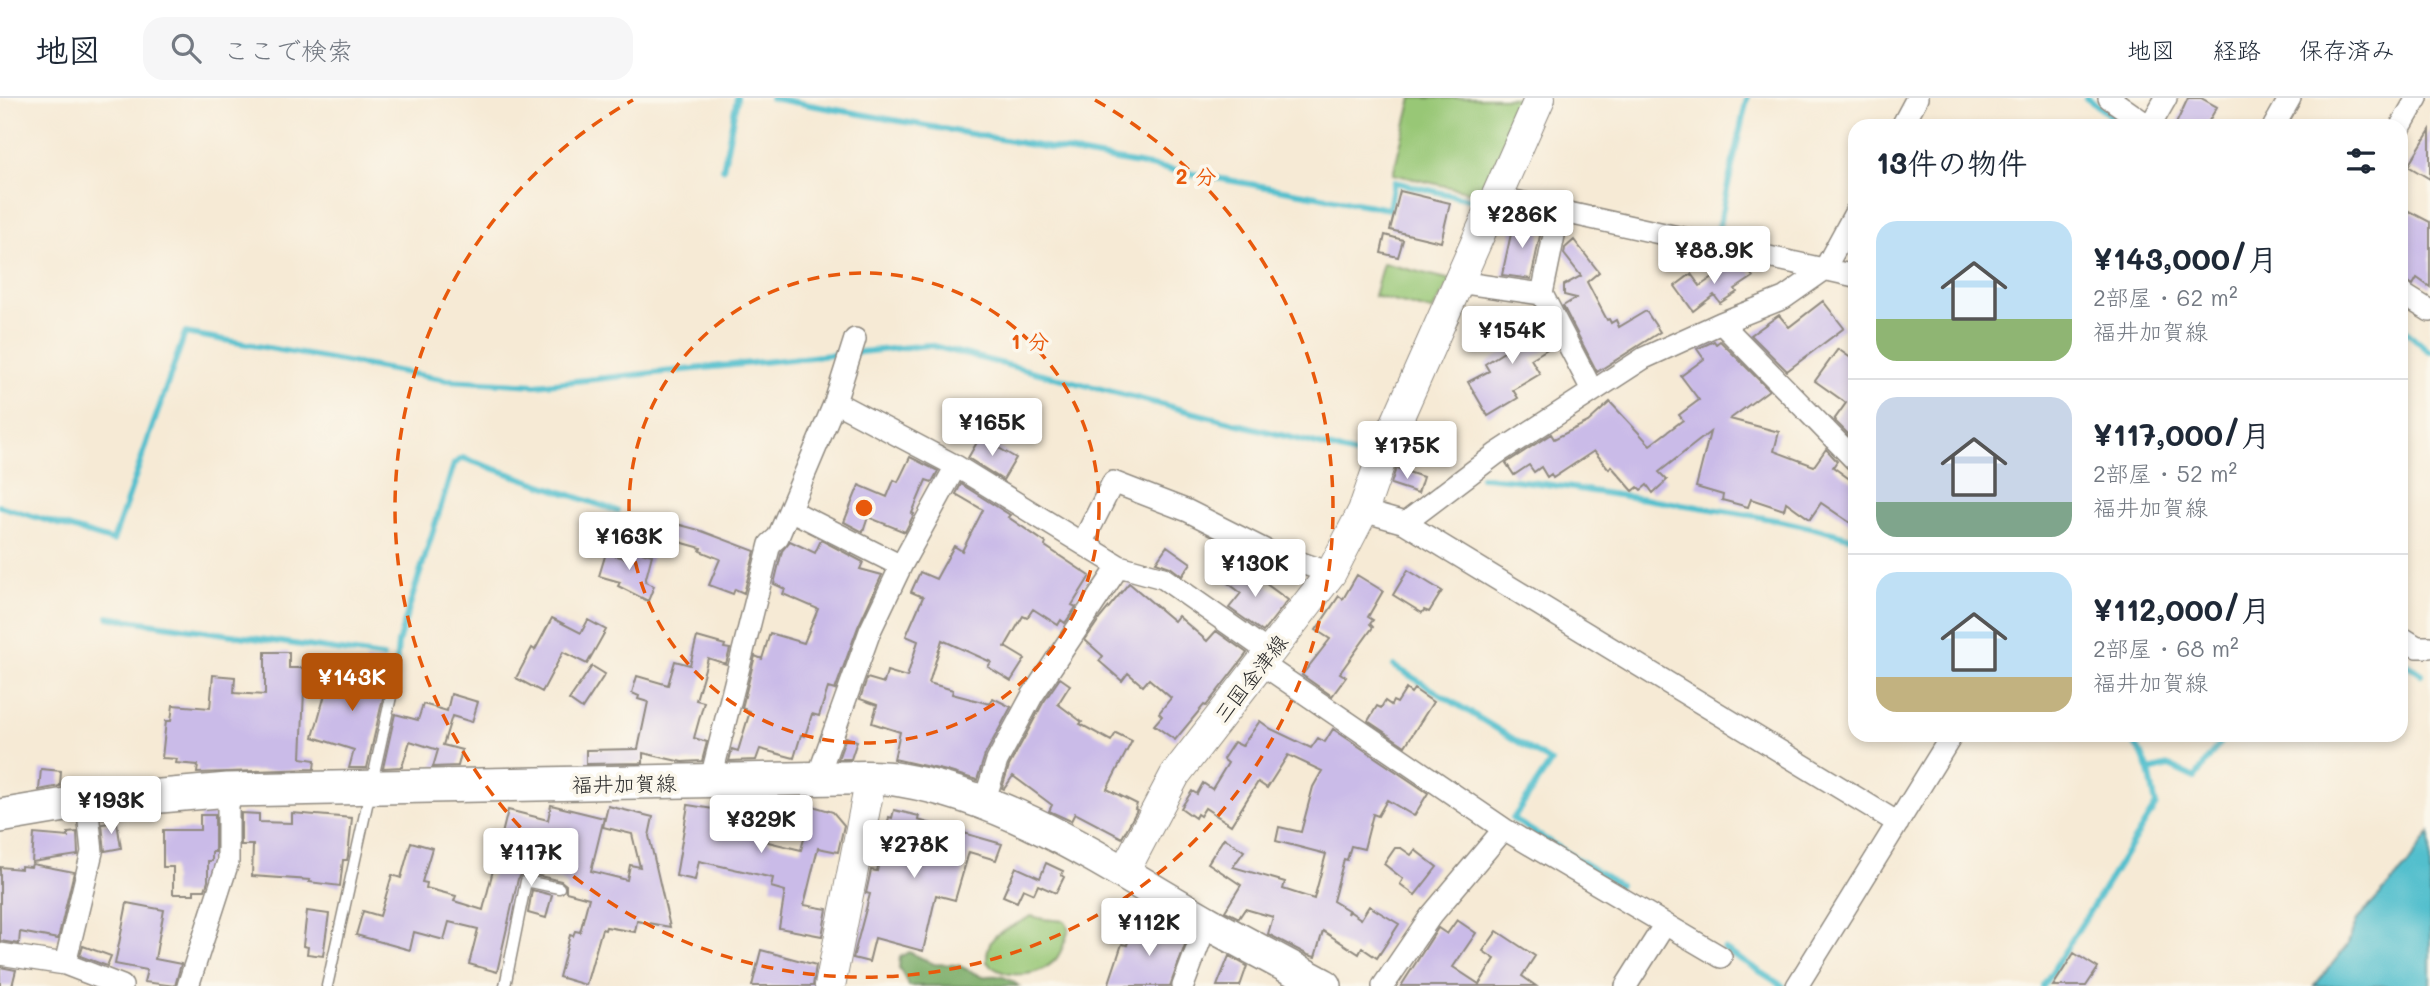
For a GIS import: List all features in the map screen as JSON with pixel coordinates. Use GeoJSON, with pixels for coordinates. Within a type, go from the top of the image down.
{"type":"FeatureCollection","features":[{"type":"Feature","properties":{"kind":"main road","name":"三国金津線"},"geometry":{"type":"LineString","coordinates":[[1124,872],[1175,775],[1331,573],[1363,510],[1385,448],[1539,98]]}},
{"type":"Feature","properties":{"kind":"main road","name":"福井加賀線"},"geometry":{"type":"LineString","coordinates":[[0,816],[87,802],[228,790],[871,778],[909,782],[984,802],[1008,812],[1124,872],[1207,922],[1325,986]]}},
{"type":"Feature","properties":{"kind":"main road"},"geometry":{"type":"LineString","coordinates":[[830,986],[871,778]]}},
{"type":"Feature","properties":{"kind":"street"},"geometry":{"type":"LineString","coordinates":[[1906,119],[1917,98]]}},
{"type":"Feature","properties":{"kind":"street"},"geometry":{"type":"LineString","coordinates":[[2109,98],[2140,119]]}},
{"type":"Feature","properties":{"kind":"street"},"geometry":{"type":"LineString","coordinates":[[2154,119],[2165,98]]}},
{"type":"Feature","properties":{"kind":"street"},"geometry":{"type":"LineString","coordinates":[[2278,119],[2290,98]]}},
{"type":"Feature","properties":{"kind":"street"},"geometry":{"type":"LineString","coordinates":[[2405,119],[2417,98]]}},
{"type":"Feature","properties":{"kind":"street"},"geometry":{"type":"LineString","coordinates":[[1496,198],[1848,275]]}},
{"type":"Feature","properties":{"kind":"street"},"geometry":{"type":"LineString","coordinates":[[1559,211],[1542,294],[1592,390]]}},
{"type":"Feature","properties":{"kind":"street"},"geometry":{"type":"LineString","coordinates":[[1405,523],[1470,472],[1644,358],[1784,298],[1824,271],[1848,226]]}},
{"type":"Feature","properties":{"kind":"street"},"geometry":{"type":"LineString","coordinates":[[1458,282],[1542,294]]}},
{"type":"Feature","properties":{"kind":"street"},"geometry":{"type":"LineString","coordinates":[[2408,297],[2430,311]]}},
{"type":"Feature","properties":{"kind":"street"},"geometry":{"type":"LineString","coordinates":[[1721,323],[1848,453]]}},
{"type":"Feature","properties":{"kind":"street"},"geometry":{"type":"LineString","coordinates":[[710,782],[770,544],[778,537],[835,402],[855,339]]}},
{"type":"Feature","properties":{"kind":"street"},"geometry":{"type":"LineString","coordinates":[[835,402],[956,466],[1119,565],[1163,578],[1266,659],[1504,829],[1721,957]]}},
{"type":"Feature","properties":{"kind":"street"},"geometry":{"type":"LineString","coordinates":[[817,779],[870,631],[901,566],[956,466]]}},
{"type":"Feature","properties":{"kind":"street"},"geometry":{"type":"LineString","coordinates":[[1083,542],[1113,482],[1188,510],[1269,552],[1331,573]]}},
{"type":"Feature","properties":{"kind":"street"},"geometry":{"type":"LineString","coordinates":[[790,510],[901,566]]}},
{"type":"Feature","properties":{"kind":"street"},"geometry":{"type":"LineString","coordinates":[[1363,510],[1405,523],[1898,823]]}},
{"type":"Feature","properties":{"kind":"street"},"geometry":{"type":"LineString","coordinates":[[984,802],[997,761],[1032,696],[1119,565]]}},
{"type":"Feature","properties":{"kind":"street"},"geometry":{"type":"LineString","coordinates":[[2408,641],[2417,647],[2430,647]]}},
{"type":"Feature","properties":{"kind":"street"},"geometry":{"type":"LineString","coordinates":[[1797,986],[1948,742]]}},
{"type":"Feature","properties":{"kind":"street"},"geometry":{"type":"LineString","coordinates":[[188,986],[228,862],[228,790]]}},
{"type":"Feature","properties":{"kind":"street"},"geometry":{"type":"LineString","coordinates":[[71,973],[92,852],[87,802]]}},
{"type":"Feature","properties":{"kind":"street"},"geometry":{"type":"LineString","coordinates":[[1383,986],[1430,917],[1504,829]]}},
{"type":"Feature","properties":{"kind":"street"},"geometry":{"type":"LineString","coordinates":[[1183,986],[1207,922]]}},
{"type":"Feature","properties":{"kind":"street"},"geometry":{"type":"LineString","coordinates":[[1626,986],[1665,924]]}},
{"type":"Feature","properties":{"kind":"street"},"geometry":{"type":"LineString","coordinates":[[0,954],[122,986]]}},
{"type":"Feature","properties":{"kind":"lane"},"geometry":{"type":"LineString","coordinates":[[327,986],[372,788],[391,692],[391,673]]}},
{"type":"Feature","properties":{"kind":"lane"},"geometry":{"type":"LineString","coordinates":[[505,986],[526,881],[559,888]]}},
{"type":"Feature","properties":{"kind":"green space"},"geometry":{"type":"Polygon","coordinates":[[[1412,98],[1529,98],[1480,194],[1393,174],[1412,98]]]}},
{"type":"Feature","properties":{"kind":"green space"},"geometry":{"type":"Polygon","coordinates":[[[1383,263],[1451,280],[1432,311],[1374,296],[1383,263]]]}},
{"type":"Feature","properties":{"kind":"green space"},"geometry":{"type":"Polygon","coordinates":[[[1031,916],[1065,921],[1069,929],[1056,959],[1031,973],[1012,974],[994,968],[987,962],[990,943],[994,937],[1031,916]]]}},
{"type":"Feature","properties":{"kind":"green space"},"geometry":{"type":"Polygon","coordinates":[[[909,952],[934,964],[958,965],[982,977],[1002,977],[1019,986],[909,986],[899,968],[900,957],[909,952]]]}},
{"type":"Feature","properties":{"kind":"water"},"geometry":{"type":"Polygon","coordinates":[[[2430,833],[2430,986],[2314,986],[2347,946],[2357,920],[2407,866],[2430,833]]]}},
{"type":"Feature","properties":{"kind":"building"},"geometry":{"type":"Polygon","coordinates":[[[2188,98],[2201,98],[2217,107],[2210,119],[2178,119],[2188,98]]]}},
{"type":"Feature","properties":{"kind":"building"},"geometry":{"type":"Polygon","coordinates":[[[2430,130],[2430,179],[2408,166],[2430,130]]]}},
{"type":"Feature","properties":{"kind":"building"},"geometry":{"type":"Polygon","coordinates":[[[1400,191],[1450,203],[1441,242],[1390,230],[1400,191]]]}},
{"type":"Feature","properties":{"kind":"building"},"geometry":{"type":"Polygon","coordinates":[[[2408,211],[2430,222],[2430,287],[2417,278],[2413,285],[2408,282],[2408,211]]]}},
{"type":"Feature","properties":{"kind":"building"},"geometry":{"type":"Polygon","coordinates":[[[1514,220],[1542,226],[1531,279],[1502,275],[1514,220]]]}},
{"type":"Feature","properties":{"kind":"building"},"geometry":{"type":"Polygon","coordinates":[[[1385,235],[1403,240],[1398,257],[1381,253],[1385,235]]]}},
{"type":"Feature","properties":{"kind":"building"},"geometry":{"type":"Polygon","coordinates":[[[1574,240],[1599,272],[1587,282],[1607,320],[1611,323],[1616,320],[1619,327],[1646,311],[1660,332],[1597,372],[1563,306],[1576,298],[1564,295],[1564,285],[1581,276],[1564,254],[1565,248],[1574,240]]]}},
{"type":"Feature","properties":{"kind":"building"},"geometry":{"type":"Polygon","coordinates":[[[1733,263],[1745,265],[1753,277],[1720,303],[1714,295],[1693,311],[1675,286],[1691,274],[1700,286],[1733,263]]]}},
{"type":"Feature","properties":{"kind":"building"},"geometry":{"type":"Polygon","coordinates":[[[1823,301],[1844,328],[1787,371],[1751,335],[1779,315],[1789,327],[1823,301]]]}},
{"type":"Feature","properties":{"kind":"building"},"geometry":{"type":"Polygon","coordinates":[[[1522,318],[1528,327],[1541,320],[1554,345],[1531,359],[1540,374],[1513,390],[1518,398],[1488,416],[1468,382],[1489,371],[1485,364],[1515,345],[1505,328],[1522,318]]]}},
{"type":"Feature","properties":{"kind":"building"},"geometry":{"type":"Polygon","coordinates":[[[1720,341],[1769,390],[1730,419],[1779,432],[1774,451],[1814,466],[1826,449],[1837,461],[1833,467],[1848,478],[1848,521],[1821,503],[1810,519],[1786,502],[1784,510],[1751,499],[1748,507],[1722,500],[1723,495],[1696,487],[1710,432],[1659,472],[1667,480],[1653,493],[1647,485],[1641,490],[1638,487],[1633,491],[1594,451],[1553,478],[1551,474],[1547,477],[1541,467],[1534,472],[1529,465],[1514,475],[1506,463],[1551,434],[1554,439],[1588,422],[1610,402],[1650,445],[1683,420],[1679,415],[1699,400],[1681,376],[1704,359],[1697,349],[1720,341]]]}},
{"type":"Feature","properties":{"kind":"building"},"geometry":{"type":"Polygon","coordinates":[[[1838,349],[1848,356],[1848,434],[1834,420],[1846,403],[1815,381],[1838,349]]]}},
{"type":"Feature","properties":{"kind":"building"},"geometry":{"type":"Polygon","coordinates":[[[980,437],[1016,458],[1003,480],[968,458],[980,437]]]}},
{"type":"Feature","properties":{"kind":"building"},"geometry":{"type":"Polygon","coordinates":[[[910,457],[938,471],[932,482],[926,480],[905,532],[868,517],[863,532],[844,522],[859,485],[887,497],[894,480],[898,482],[910,457]]]}},
{"type":"Feature","properties":{"kind":"building"},"geometry":{"type":"Polygon","coordinates":[[[1396,468],[1423,477],[1418,493],[1391,484],[1396,468]]]}},
{"type":"Feature","properties":{"kind":"building"},"geometry":{"type":"Polygon","coordinates":[[[961,484],[1010,515],[1008,517],[1046,543],[1045,546],[1090,576],[1072,605],[1076,607],[1065,623],[1061,620],[1058,625],[1033,609],[1027,618],[1023,616],[1005,647],[1025,659],[1011,681],[988,667],[991,662],[942,640],[929,683],[953,690],[952,694],[990,704],[993,698],[1011,707],[985,755],[977,780],[894,759],[900,732],[872,723],[877,705],[860,699],[867,678],[884,683],[887,671],[907,677],[918,641],[906,636],[923,597],[911,592],[920,572],[936,579],[954,546],[962,551],[983,510],[956,494],[961,484]]]}},
{"type":"Feature","properties":{"kind":"building"},"geometry":{"type":"Polygon","coordinates":[[[673,523],[755,551],[744,593],[735,589],[733,594],[709,585],[720,559],[700,551],[701,548],[669,539],[673,523]]]}},
{"type":"Feature","properties":{"kind":"building"},"geometry":{"type":"Polygon","coordinates":[[[821,540],[863,562],[860,569],[882,575],[858,627],[835,690],[828,688],[819,716],[812,714],[805,736],[801,735],[794,758],[760,749],[756,760],[729,761],[732,749],[738,751],[750,711],[742,708],[755,656],[762,659],[770,633],[804,643],[818,609],[783,594],[785,589],[774,584],[782,551],[790,541],[815,553],[821,540]]]}},
{"type":"Feature","properties":{"kind":"building"},"geometry":{"type":"Polygon","coordinates":[[[1167,546],[1191,563],[1182,576],[1170,567],[1156,562],[1167,546]]]}},
{"type":"Feature","properties":{"kind":"building"},"geometry":{"type":"Polygon","coordinates":[[[631,549],[652,555],[645,582],[654,586],[648,601],[618,586],[620,582],[599,576],[606,553],[628,559],[631,549]]]}},
{"type":"Feature","properties":{"kind":"building"},"geometry":{"type":"Polygon","coordinates":[[[1236,564],[1288,600],[1263,632],[1229,608],[1241,593],[1224,580],[1236,564]]]}},
{"type":"Feature","properties":{"kind":"building"},"geometry":{"type":"Polygon","coordinates":[[[1408,570],[1442,591],[1429,612],[1424,610],[1422,613],[1393,595],[1408,570]]]}},
{"type":"Feature","properties":{"kind":"building"},"geometry":{"type":"Polygon","coordinates":[[[1357,575],[1383,591],[1368,617],[1373,620],[1370,624],[1373,627],[1340,673],[1346,677],[1332,696],[1302,675],[1330,639],[1316,630],[1339,596],[1343,599],[1357,575]]]}},
{"type":"Feature","properties":{"kind":"building"},"geometry":{"type":"Polygon","coordinates":[[[1129,583],[1174,621],[1178,616],[1207,641],[1216,631],[1247,653],[1206,706],[1204,705],[1175,740],[1154,725],[1162,716],[1159,713],[1171,698],[1149,679],[1143,686],[1128,673],[1122,681],[1099,661],[1103,656],[1085,640],[1129,583]]]}},
{"type":"Feature","properties":{"kind":"building"},"geometry":{"type":"Polygon","coordinates":[[[552,618],[581,633],[588,620],[606,630],[587,664],[563,652],[542,692],[516,678],[552,618]]]}},
{"type":"Feature","properties":{"kind":"building"},"geometry":{"type":"Polygon","coordinates":[[[697,637],[730,649],[726,664],[708,658],[696,700],[704,702],[694,738],[707,742],[702,761],[682,762],[643,753],[643,763],[586,764],[586,750],[638,749],[648,702],[638,699],[639,696],[632,693],[637,676],[668,685],[675,661],[690,665],[697,637]]]}},
{"type":"Feature","properties":{"kind":"building"},"geometry":{"type":"Polygon","coordinates":[[[265,652],[289,652],[289,668],[305,668],[301,758],[315,760],[314,769],[197,773],[198,765],[176,763],[177,759],[162,758],[166,721],[171,721],[173,705],[210,708],[213,675],[235,677],[234,693],[265,695],[265,652]]]}},
{"type":"Feature","properties":{"kind":"building"},"geometry":{"type":"Polygon","coordinates":[[[366,661],[382,661],[383,698],[367,768],[349,768],[354,750],[313,737],[331,673],[366,683],[366,661]]]}},
{"type":"Feature","properties":{"kind":"building"},"geometry":{"type":"Polygon","coordinates":[[[592,666],[605,674],[582,709],[569,700],[592,666]]]}},
{"type":"Feature","properties":{"kind":"building"},"geometry":{"type":"Polygon","coordinates":[[[1060,678],[1070,685],[1058,704],[1082,722],[1080,724],[1111,741],[1116,733],[1132,741],[1107,789],[1137,804],[1137,810],[1122,838],[1075,813],[1071,821],[1049,811],[1052,805],[1013,776],[1004,789],[1002,788],[1009,766],[1043,703],[1060,678]]]}},
{"type":"Feature","properties":{"kind":"building"},"geometry":{"type":"Polygon","coordinates":[[[1406,689],[1411,693],[1414,689],[1433,702],[1405,746],[1368,721],[1377,706],[1381,708],[1385,701],[1391,705],[1393,701],[1397,703],[1406,689]]]}},
{"type":"Feature","properties":{"kind":"building"},"geometry":{"type":"Polygon","coordinates":[[[451,694],[478,702],[472,722],[452,716],[443,745],[462,750],[458,766],[433,767],[438,750],[410,741],[402,767],[383,768],[395,714],[418,720],[423,704],[447,711],[451,694]]]}},
{"type":"Feature","properties":{"kind":"building"},"geometry":{"type":"Polygon","coordinates":[[[1260,721],[1311,748],[1318,738],[1325,742],[1333,729],[1428,793],[1414,816],[1387,800],[1378,816],[1373,814],[1364,849],[1351,846],[1347,860],[1344,859],[1333,901],[1348,910],[1347,914],[1349,911],[1361,919],[1369,906],[1399,924],[1377,958],[1362,948],[1359,954],[1323,931],[1315,957],[1308,955],[1268,934],[1273,917],[1245,909],[1239,918],[1225,911],[1241,885],[1208,863],[1224,838],[1244,851],[1233,867],[1285,882],[1283,889],[1314,899],[1326,854],[1276,841],[1279,827],[1301,832],[1313,787],[1322,771],[1288,755],[1267,788],[1258,782],[1231,825],[1205,808],[1200,816],[1197,814],[1195,818],[1181,808],[1192,791],[1197,794],[1203,783],[1212,789],[1228,763],[1223,759],[1234,742],[1242,746],[1260,721]]]}},
{"type":"Feature","properties":{"kind":"building"},"geometry":{"type":"Polygon","coordinates":[[[846,737],[857,741],[851,759],[838,759],[846,737]]]}},
{"type":"Feature","properties":{"kind":"building"},"geometry":{"type":"Polygon","coordinates":[[[41,769],[61,771],[60,786],[39,790],[41,769]]]}},
{"type":"Feature","properties":{"kind":"building"},"geometry":{"type":"Polygon","coordinates":[[[551,805],[604,818],[591,871],[627,880],[630,865],[640,867],[632,834],[603,827],[608,806],[653,817],[649,836],[670,927],[637,921],[635,932],[606,927],[605,930],[602,929],[586,985],[559,977],[570,935],[573,936],[575,931],[580,932],[589,898],[566,892],[566,885],[561,881],[527,873],[518,879],[497,972],[469,964],[478,929],[449,922],[444,940],[414,932],[410,950],[356,935],[363,911],[380,916],[392,875],[401,878],[411,842],[432,848],[422,882],[427,883],[426,888],[456,896],[454,901],[483,910],[508,810],[548,820],[551,805]]]}},
{"type":"Feature","properties":{"kind":"building"},"geometry":{"type":"Polygon","coordinates":[[[688,805],[719,810],[720,807],[761,808],[761,811],[768,811],[768,842],[801,850],[813,806],[833,812],[844,825],[838,852],[818,848],[804,905],[827,909],[822,936],[779,928],[785,891],[771,887],[773,878],[699,861],[695,880],[676,876],[688,805]]]}},
{"type":"Feature","properties":{"kind":"building"},"geometry":{"type":"Polygon","coordinates":[[[894,810],[919,816],[918,820],[1002,844],[996,860],[969,852],[955,900],[936,895],[923,951],[875,938],[869,962],[853,958],[870,894],[866,893],[871,870],[877,871],[889,817],[892,818],[894,810]]]}},
{"type":"Feature","properties":{"kind":"building"},"geometry":{"type":"Polygon","coordinates":[[[241,813],[259,814],[259,822],[292,823],[292,813],[352,818],[348,856],[347,860],[343,860],[340,886],[309,882],[310,880],[252,876],[253,845],[241,845],[241,813]]]}},
{"type":"Feature","properties":{"kind":"building"},"geometry":{"type":"Polygon","coordinates":[[[200,815],[215,815],[215,852],[212,852],[212,861],[208,861],[205,890],[194,890],[194,894],[173,894],[173,867],[163,867],[163,830],[200,830],[200,815]]]}},
{"type":"Feature","properties":{"kind":"building"},"geometry":{"type":"Polygon","coordinates":[[[117,822],[121,848],[105,851],[102,824],[117,822]]]}},
{"type":"Feature","properties":{"kind":"building"},"geometry":{"type":"Polygon","coordinates":[[[77,832],[78,855],[32,862],[34,834],[68,837],[68,833],[77,832]]]}},
{"type":"Feature","properties":{"kind":"building"},"geometry":{"type":"Polygon","coordinates":[[[1395,848],[1401,848],[1411,855],[1415,850],[1437,867],[1415,895],[1400,884],[1403,879],[1384,864],[1395,848]]]}},
{"type":"Feature","properties":{"kind":"building"},"geometry":{"type":"Polygon","coordinates":[[[1046,863],[1063,871],[1061,875],[1064,877],[1056,893],[1038,885],[1034,894],[1023,889],[1017,902],[1003,896],[1016,867],[1040,878],[1046,863]]]}},
{"type":"Feature","properties":{"kind":"building"},"geometry":{"type":"Polygon","coordinates":[[[32,864],[74,872],[58,939],[20,932],[19,944],[0,941],[0,867],[21,869],[21,866],[31,867],[32,864]]]}},
{"type":"Feature","properties":{"kind":"building"},"geometry":{"type":"Polygon","coordinates":[[[532,890],[552,895],[546,918],[528,913],[532,890]]]}},
{"type":"Feature","properties":{"kind":"building"},"geometry":{"type":"Polygon","coordinates":[[[127,903],[164,910],[155,959],[181,964],[175,986],[144,982],[147,970],[115,964],[127,903]]]}},
{"type":"Feature","properties":{"kind":"building"},"geometry":{"type":"Polygon","coordinates":[[[307,911],[329,914],[323,956],[307,954],[308,947],[303,946],[307,911]]]}},
{"type":"Feature","properties":{"kind":"building"},"geometry":{"type":"Polygon","coordinates":[[[1457,920],[1476,933],[1453,967],[1479,984],[1495,959],[1483,951],[1497,931],[1535,956],[1522,976],[1536,986],[1401,986],[1438,928],[1447,934],[1457,920]]]}},
{"type":"Feature","properties":{"kind":"building"},"geometry":{"type":"Polygon","coordinates":[[[1160,923],[1189,934],[1170,986],[1108,986],[1122,944],[1127,945],[1132,929],[1155,937],[1160,923]]]}},
{"type":"Feature","properties":{"kind":"building"},"geometry":{"type":"Polygon","coordinates":[[[83,946],[111,956],[107,966],[80,956],[83,946]]]}},
{"type":"Feature","properties":{"kind":"building"},"geometry":{"type":"Polygon","coordinates":[[[761,950],[816,965],[813,986],[752,986],[761,950]]]}},
{"type":"Feature","properties":{"kind":"building"},"geometry":{"type":"Polygon","coordinates":[[[2074,953],[2098,968],[2086,986],[2053,986],[2074,953]]]}},
{"type":"Feature","properties":{"kind":"building"},"geometry":{"type":"Polygon","coordinates":[[[1229,956],[1247,966],[1240,986],[1217,986],[1229,956]]]}},
{"type":"Feature","properties":{"kind":"building"},"geometry":{"type":"Polygon","coordinates":[[[0,967],[16,970],[12,986],[0,986],[0,967]]]}},
{"type":"Feature","properties":{"kind":"waterway"},"geometry":{"type":"LineString","coordinates":[[723,169],[737,98]]}},
{"type":"Feature","properties":{"kind":"waterway"},"geometry":{"type":"LineString","coordinates":[[771,98],[1389,209],[1394,182],[1477,201]]}},
{"type":"Feature","properties":{"kind":"waterway"},"geometry":{"type":"LineString","coordinates":[[1719,226],[1747,98]]}},
{"type":"Feature","properties":{"kind":"waterway"},"geometry":{"type":"LineString","coordinates":[[2086,98],[2116,119]]}},
{"type":"Feature","properties":{"kind":"waterway"},"geometry":{"type":"LineString","coordinates":[[0,506],[113,541],[185,333],[447,380],[536,385],[929,345],[1363,456]]}},
{"type":"Feature","properties":{"kind":"waterway"},"geometry":{"type":"LineString","coordinates":[[2408,333],[2430,352]]}},
{"type":"Feature","properties":{"kind":"waterway"},"geometry":{"type":"LineString","coordinates":[[395,679],[398,643],[454,464],[463,458],[617,511]]}},
{"type":"Feature","properties":{"kind":"waterway"},"geometry":{"type":"LineString","coordinates":[[1481,477],[1540,483],[1727,511],[1848,537]]}},
{"type":"Feature","properties":{"kind":"waterway"},"geometry":{"type":"LineString","coordinates":[[108,617],[383,657]]}},
{"type":"Feature","properties":{"kind":"waterway"},"geometry":{"type":"LineString","coordinates":[[2408,665],[2421,674]]}},
{"type":"Feature","properties":{"kind":"waterway"},"geometry":{"type":"LineString","coordinates":[[1394,666],[1551,762],[1513,819],[1619,885]]}},
{"type":"Feature","properties":{"kind":"waterway"},"geometry":{"type":"LineString","coordinates":[[2133,742],[2142,754],[2149,771]]}},
{"type":"Feature","properties":{"kind":"waterway"},"geometry":{"type":"LineString","coordinates":[[2043,986],[2156,805],[2149,771],[2169,766],[2195,778],[2220,742]]}},
{"type":"Feature","properties":{"kind":"waterway"},"geometry":{"type":"LineString","coordinates":[[1724,949],[1783,986]]}}]}
